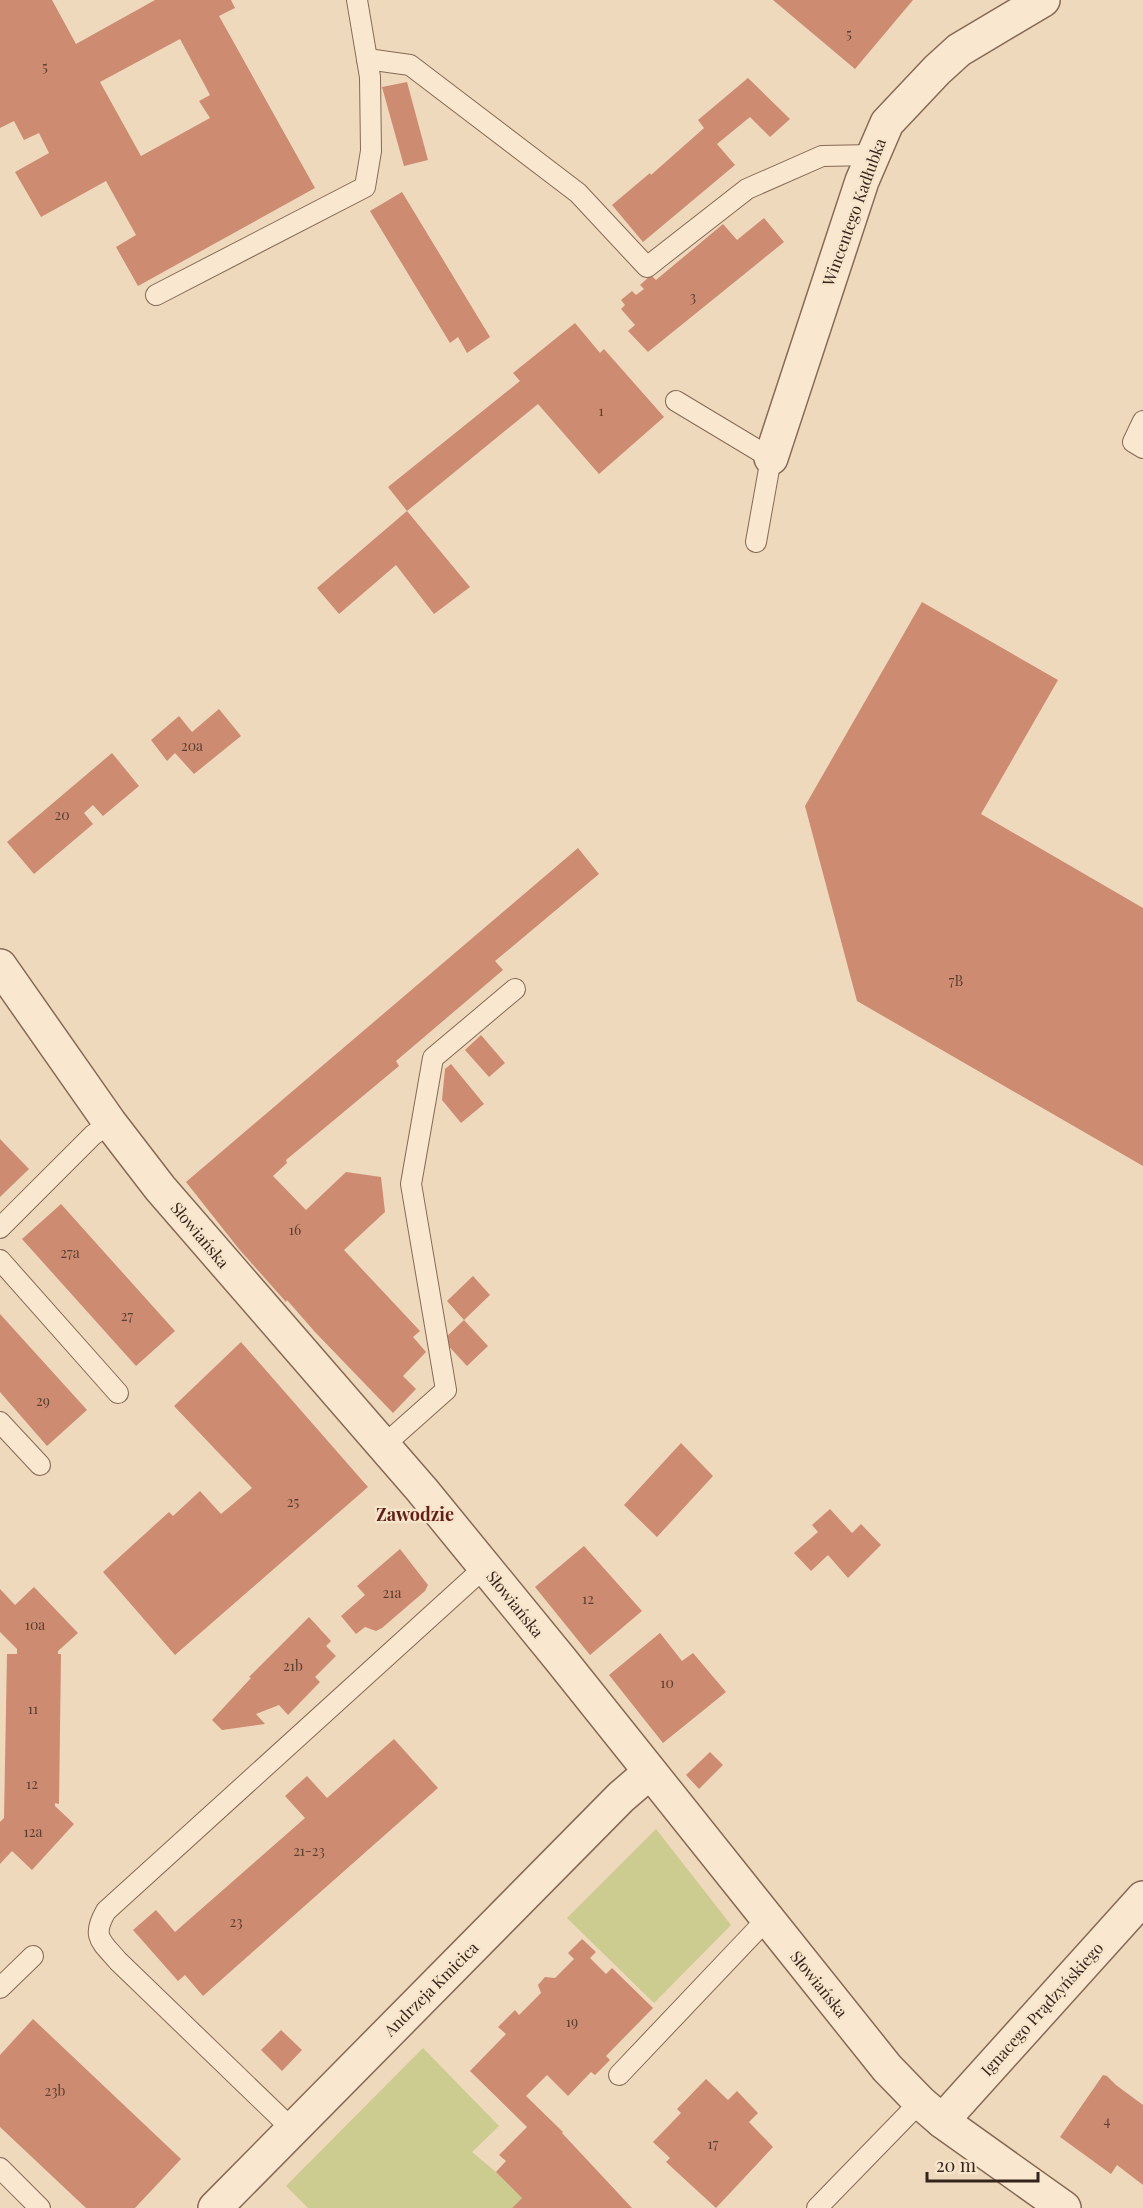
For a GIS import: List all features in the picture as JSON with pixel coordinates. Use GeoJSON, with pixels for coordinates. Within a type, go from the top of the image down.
{"type":"FeatureCollection","features":[{"type":"Feature","properties":{"kind":"street","name":"Wincentego Kadłubka"},"geometry":{"type":"LineString","coordinates":[[771,458],[872,155],[887,123],[959,50],[1043,0]]}},
{"type":"Feature","properties":{"kind":"street","name":"Słowiańska"},"geometry":{"type":"LineString","coordinates":[[1,970],[110,1123],[160,1188],[485,1567],[887,2068],[931,2112],[1064,2208]]}},
{"type":"Feature","properties":{"kind":"street","name":"Andrzeja Kmicica"},"geometry":{"type":"LineString","coordinates":[[215,2208],[621,1797],[650,1772]]}},
{"type":"Feature","properties":{"kind":"street","name":"Ignacego Prądzyńskiego"},"geometry":{"type":"LineString","coordinates":[[931,2112],[1143,1898]]}},
{"type":"Feature","properties":{"kind":"lane"},"geometry":{"type":"LineString","coordinates":[[156,295],[365,187],[371,151],[370,76],[357,0]]}},
{"type":"Feature","properties":{"kind":"lane"},"geometry":{"type":"LineString","coordinates":[[367,59],[410,65],[578,193],[647,267],[747,189],[822,156],[872,155]]}},
{"type":"Feature","properties":{"kind":"lane"},"geometry":{"type":"LineString","coordinates":[[676,401],[771,458],[756,542]]}},
{"type":"Feature","properties":{"kind":"lane"},"geometry":{"type":"LineString","coordinates":[[1143,421],[1133,442],[1143,448]]}},
{"type":"Feature","properties":{"kind":"lane"},"geometry":{"type":"LineString","coordinates":[[383,1446],[446,1390],[411,1184],[433,1058],[515,989]]}},
{"type":"Feature","properties":{"kind":"lane"},"geometry":{"type":"LineString","coordinates":[[0,1228],[93,1135],[110,1123]]}},
{"type":"Feature","properties":{"kind":"lane"},"geometry":{"type":"LineString","coordinates":[[0,1260],[118,1392]]}},
{"type":"Feature","properties":{"kind":"lane"},"geometry":{"type":"LineString","coordinates":[[0,1422],[40,1464]]}},
{"type":"Feature","properties":{"kind":"lane"},"geometry":{"type":"LineString","coordinates":[[291,2129],[118,1961],[99,1939],[99,1924],[106,1911],[485,1567]]}},
{"type":"Feature","properties":{"kind":"lane"},"geometry":{"type":"LineString","coordinates":[[619,2075],[767,1919]]}},
{"type":"Feature","properties":{"kind":"lane"},"geometry":{"type":"LineString","coordinates":[[0,1988],[33,1956]]}},
{"type":"Feature","properties":{"kind":"lane"},"geometry":{"type":"LineString","coordinates":[[817,2208],[931,2112]]}},
{"type":"Feature","properties":{"kind":"lane"},"geometry":{"type":"LineString","coordinates":[[0,2168],[40,2208]]}},
{"type":"Feature","properties":{"kind":"shaded area"},"geometry":{"type":"Polygon","coordinates":[[[656,1829],[731,1925],[654,2003],[567,1918],[656,1829]]]}},
{"type":"Feature","properties":{"kind":"shaded area"},"geometry":{"type":"Polygon","coordinates":[[[423,2048],[499,2126],[472,2152],[522,2198],[512,2208],[308,2208],[286,2186],[423,2048]]]}},
{"type":"Feature","properties":{"kind":"building"},"geometry":{"type":"Polygon","coordinates":[[[0,0],[52,0],[76,44],[155,0],[231,0],[235,8],[219,16],[315,188],[138,286],[116,247],[136,235],[106,181],[41,217],[15,172],[49,153],[39,133],[24,140],[14,121],[0,128],[0,0]],[[180,39],[100,82],[141,156],[210,118],[199,101],[210,95],[180,39]]]}},
{"type":"Feature","properties":{"kind":"building"},"geometry":{"type":"Polygon","coordinates":[[[773,0],[913,0],[855,69],[773,0]]]}},
{"type":"Feature","properties":{"kind":"building"},"geometry":{"type":"Polygon","coordinates":[[[748,78],[790,119],[770,137],[750,117],[717,144],[735,165],[643,242],[612,205],[650,173],[651,175],[704,128],[698,120],[748,78]]]}},
{"type":"Feature","properties":{"kind":"building"},"geometry":{"type":"Polygon","coordinates":[[[407,82],[428,160],[404,166],[382,87],[407,82]]]}},
{"type":"Feature","properties":{"kind":"building"},"geometry":{"type":"Polygon","coordinates":[[[402,192],[490,337],[467,353],[458,337],[450,343],[370,211],[402,192]]]}},
{"type":"Feature","properties":{"kind":"building"},"geometry":{"type":"Polygon","coordinates":[[[764,218],[784,242],[648,352],[628,331],[635,325],[621,309],[625,305],[621,300],[632,291],[636,295],[644,289],[640,285],[651,275],[656,280],[723,224],[737,240],[764,218]]]}},
{"type":"Feature","properties":{"kind":"building"},"geometry":{"type":"Polygon","coordinates":[[[575,323],[600,353],[604,349],[664,417],[599,474],[538,404],[407,511],[388,487],[520,381],[513,373],[575,323]]]}},
{"type":"Feature","properties":{"kind":"building"},"geometry":{"type":"Polygon","coordinates":[[[407,511],[470,587],[434,614],[396,565],[339,614],[317,588],[407,511]]]}},
{"type":"Feature","properties":{"kind":"building"},"geometry":{"type":"Polygon","coordinates":[[[922,602],[1058,680],[981,814],[1143,908],[1143,1166],[857,1001],[805,806],[922,602]]]}},
{"type":"Feature","properties":{"kind":"building"},"geometry":{"type":"Polygon","coordinates":[[[219,709],[241,736],[194,774],[175,753],[167,761],[151,740],[179,716],[192,732],[219,709]]]}},
{"type":"Feature","properties":{"kind":"building"},"geometry":{"type":"Polygon","coordinates":[[[112,753],[139,786],[103,816],[93,805],[84,813],[93,824],[34,874],[7,842],[112,753]]]}},
{"type":"Feature","properties":{"kind":"building"},"geometry":{"type":"Polygon","coordinates":[[[578,848],[599,874],[495,961],[503,970],[396,1061],[399,1066],[286,1160],[287,1163],[273,1176],[306,1210],[346,1172],[381,1177],[385,1212],[344,1250],[420,1331],[413,1337],[426,1352],[403,1376],[416,1389],[393,1413],[287,1300],[286,1302],[239,1249],[186,1182],[578,848]]]}},
{"type":"Feature","properties":{"kind":"building"},"geometry":{"type":"Polygon","coordinates":[[[481,1035],[505,1063],[489,1077],[465,1050],[481,1035]]]}},
{"type":"Feature","properties":{"kind":"building"},"geometry":{"type":"Polygon","coordinates":[[[451,1064],[484,1104],[461,1123],[442,1100],[445,1069],[451,1064]]]}},
{"type":"Feature","properties":{"kind":"building"},"geometry":{"type":"Polygon","coordinates":[[[0,1139],[29,1169],[0,1197],[0,1139]]]}},
{"type":"Feature","properties":{"kind":"building"},"geometry":{"type":"Polygon","coordinates":[[[61,1204],[175,1331],[136,1366],[22,1239],[61,1204]]]}},
{"type":"Feature","properties":{"kind":"building"},"geometry":{"type":"Polygon","coordinates":[[[473,1276],[490,1295],[464,1320],[447,1301],[473,1276]]]}},
{"type":"Feature","properties":{"kind":"building"},"geometry":{"type":"Polygon","coordinates":[[[0,1314],[87,1410],[47,1446],[0,1392],[0,1314]]]}},
{"type":"Feature","properties":{"kind":"building"},"geometry":{"type":"Polygon","coordinates":[[[464,1320],[488,1346],[467,1366],[443,1340],[464,1320]]]}},
{"type":"Feature","properties":{"kind":"building"},"geometry":{"type":"Polygon","coordinates":[[[241,1342],[368,1487],[175,1655],[103,1572],[169,1512],[173,1516],[200,1491],[221,1514],[252,1488],[174,1406],[241,1342]]]}},
{"type":"Feature","properties":{"kind":"building"},"geometry":{"type":"Polygon","coordinates":[[[681,1443],[713,1476],[657,1537],[624,1505],[681,1443]]]}},
{"type":"Feature","properties":{"kind":"building"},"geometry":{"type":"Polygon","coordinates":[[[830,1509],[852,1533],[861,1524],[881,1545],[848,1578],[828,1555],[811,1571],[794,1553],[818,1532],[812,1525],[830,1509]]]}},
{"type":"Feature","properties":{"kind":"building"},"geometry":{"type":"Polygon","coordinates":[[[584,1546],[642,1611],[590,1655],[535,1587],[584,1546]]]}},
{"type":"Feature","properties":{"kind":"building"},"geometry":{"type":"Polygon","coordinates":[[[400,1549],[428,1585],[425,1591],[382,1628],[376,1631],[365,1627],[356,1634],[341,1616],[365,1595],[357,1586],[400,1549]]]}},
{"type":"Feature","properties":{"kind":"building"},"geometry":{"type":"Polygon","coordinates":[[[34,1587],[78,1633],[58,1651],[58,1654],[61,1654],[59,1804],[55,1803],[55,1806],[74,1824],[32,1870],[12,1851],[0,1864],[0,1822],[4,1818],[7,1654],[17,1654],[17,1649],[0,1632],[0,1589],[15,1605],[34,1587]]]}},
{"type":"Feature","properties":{"kind":"building"},"geometry":{"type":"Polygon","coordinates":[[[309,1617],[331,1641],[326,1646],[336,1656],[315,1677],[320,1682],[288,1715],[279,1705],[256,1714],[265,1724],[222,1730],[212,1720],[251,1678],[249,1677],[309,1617]]]}},
{"type":"Feature","properties":{"kind":"building"},"geometry":{"type":"Polygon","coordinates":[[[660,1633],[682,1661],[693,1653],[726,1692],[663,1743],[609,1675],[660,1633]]]}},
{"type":"Feature","properties":{"kind":"building"},"geometry":{"type":"Polygon","coordinates":[[[394,1739],[438,1788],[203,1996],[185,1975],[178,1981],[133,1930],[156,1910],[175,1932],[305,1818],[285,1796],[307,1776],[327,1798],[394,1739]]]}},
{"type":"Feature","properties":{"kind":"building"},"geometry":{"type":"Polygon","coordinates":[[[710,1752],[723,1765],[699,1789],[686,1775],[710,1752]]]}},
{"type":"Feature","properties":{"kind":"building"},"geometry":{"type":"Polygon","coordinates":[[[582,1939],[596,1952],[590,1958],[606,1974],[612,1968],[653,2008],[606,2056],[610,2060],[595,2075],[591,2072],[568,2096],[547,2075],[526,2096],[563,2132],[632,2208],[512,2208],[522,2198],[496,2172],[506,2161],[499,2155],[527,2127],[470,2071],[506,2034],[498,2027],[515,2010],[519,2015],[541,1993],[538,1985],[545,1977],[555,1978],[574,1959],[568,1953],[582,1939]]]}},
{"type":"Feature","properties":{"kind":"building"},"geometry":{"type":"Polygon","coordinates":[[[33,2019],[181,2159],[135,2208],[86,2208],[0,2127],[0,2055],[33,2019]]]}},
{"type":"Feature","properties":{"kind":"building"},"geometry":{"type":"Polygon","coordinates":[[[281,2030],[302,2050],[282,2071],[261,2050],[281,2030]]]}},
{"type":"Feature","properties":{"kind":"building"},"geometry":{"type":"Polygon","coordinates":[[[1103,2075],[1143,2105],[1143,2185],[1117,2165],[1111,2174],[1060,2137],[1103,2075]]]}},
{"type":"Feature","properties":{"kind":"building"},"geometry":{"type":"Polygon","coordinates":[[[706,2079],[728,2100],[737,2091],[758,2113],[749,2122],[773,2147],[716,2208],[666,2162],[670,2158],[653,2142],[681,2113],[677,2109],[706,2079]]]}},
{"type":"Feature","properties":{"kind":"district","name":"Zawodzie"},"geometry":{"type":"Point","coordinates":[415,1515]}}]}
